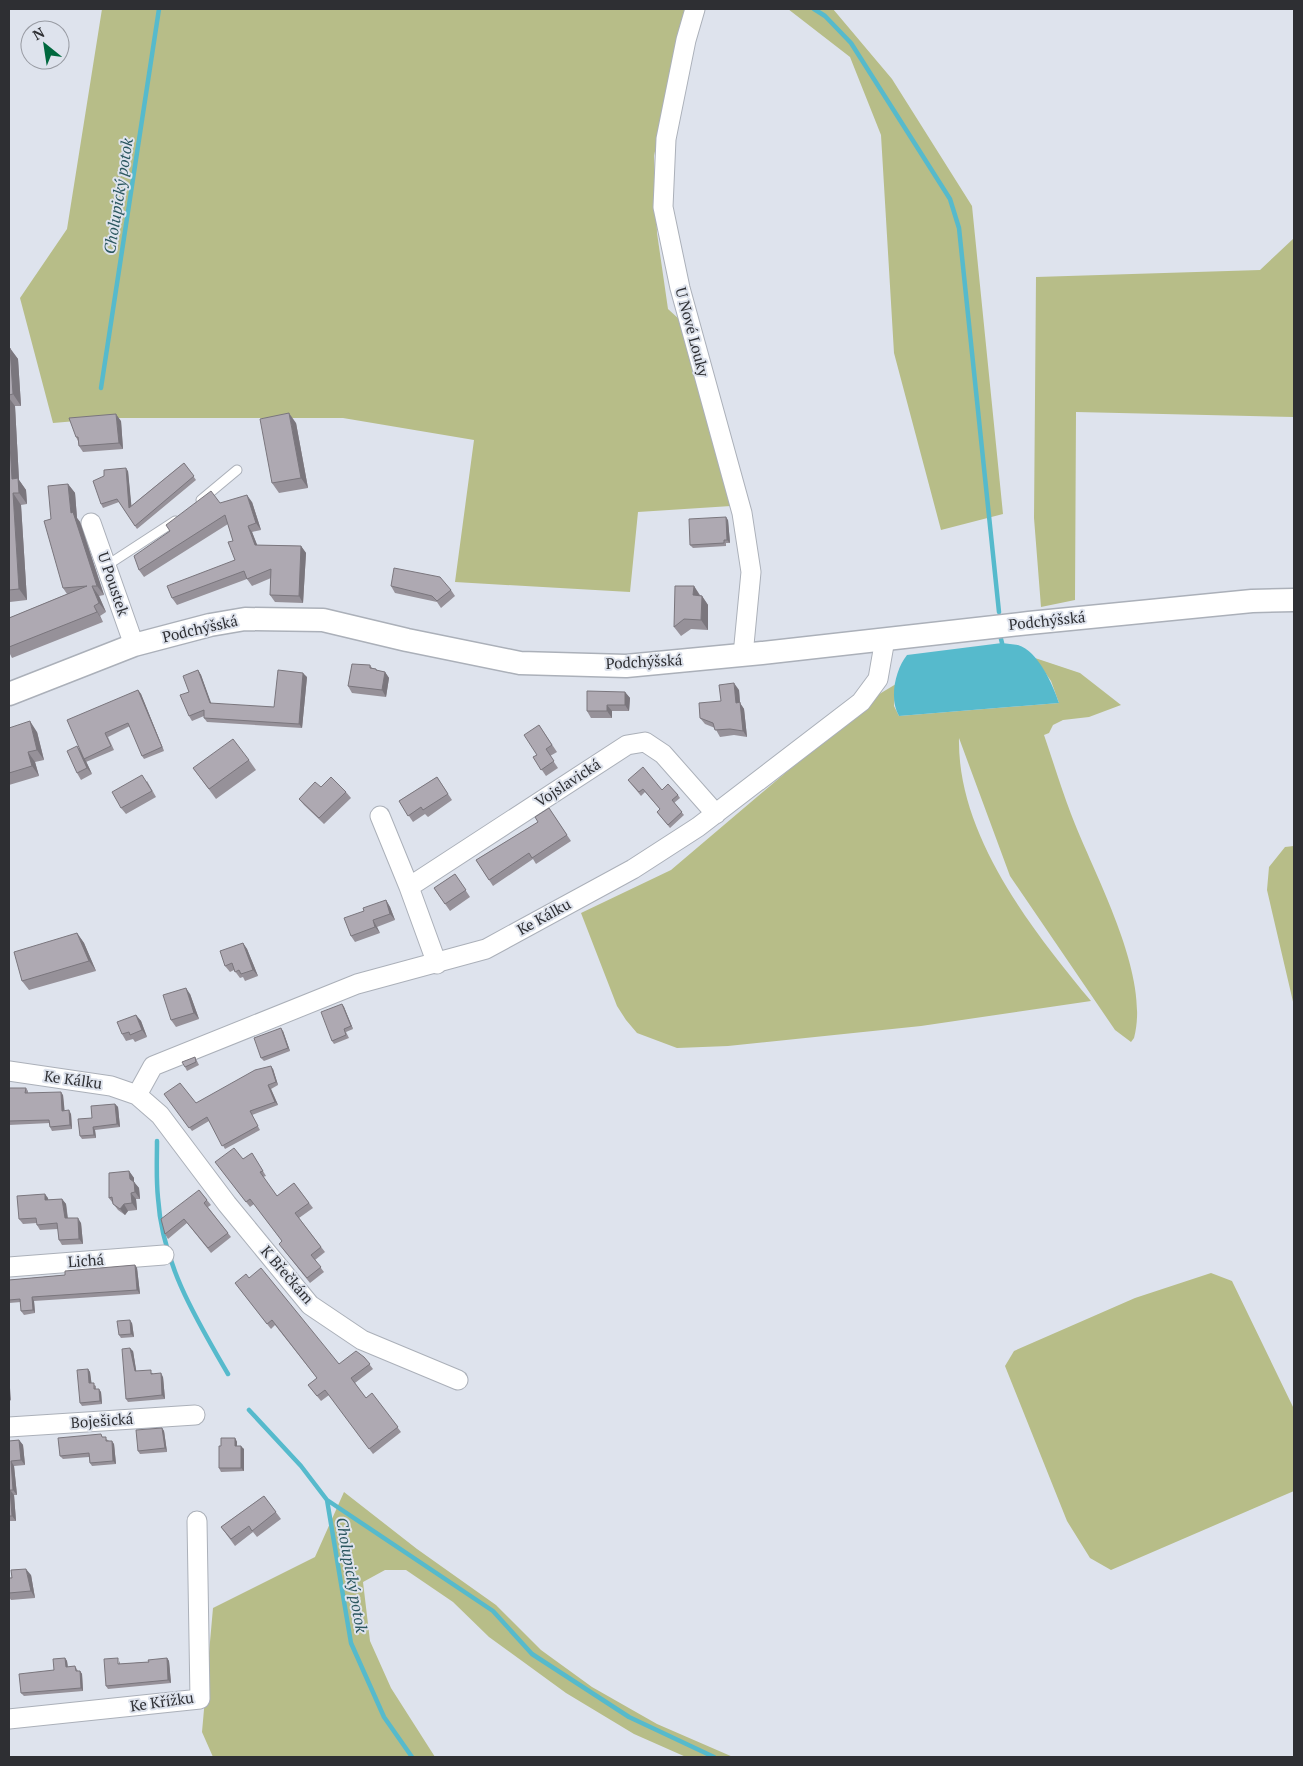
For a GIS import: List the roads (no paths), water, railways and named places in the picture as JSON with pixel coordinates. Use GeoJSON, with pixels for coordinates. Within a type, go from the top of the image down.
{"type":"FeatureCollection","features":[{"type":"Feature","properties":{"kind":"street","name":"U Nové Louky"},"geometry":{"type":"LineString","coordinates":[[695,9],[686,40],[666,139],[663,207],[680,288],[742,514],[748,545],[751,572],[743,655]]}},
{"type":"Feature","properties":{"kind":"street","name":"U Poustek"},"geometry":{"type":"LineString","coordinates":[[91,523],[134,645]]}},
{"type":"Feature","properties":{"kind":"street","name":"Podchýšská"},"geometry":{"type":"LineString","coordinates":[[12,691],[134,645],[210,625],[255,619],[324,620],[407,640],[520,663],[626,666],[1252,601],[1294,600]]}},
{"type":"Feature","properties":{"kind":"street","name":"Ke Kálku"},"geometry":{"type":"LineString","coordinates":[[137,1095],[153,1066],[357,984],[437,964],[486,949],[633,869],[716,814],[861,702],[878,679],[885,639]]}},
{"type":"Feature","properties":{"kind":"street","name":"Vojslavická"},"geometry":{"type":"LineString","coordinates":[[409,887],[626,745],[645,742],[663,754],[716,814]]}},
{"type":"Feature","properties":{"kind":"street"},"geometry":{"type":"LineString","coordinates":[[380,816],[409,887],[437,964]]}},
{"type":"Feature","properties":{"kind":"street","name":"Ke Kálku"},"geometry":{"type":"LineString","coordinates":[[9,1071],[111,1086],[137,1095],[160,1115]]}},
{"type":"Feature","properties":{"kind":"street","name":"K Břečkám"},"geometry":{"type":"LineString","coordinates":[[160,1115],[227,1204],[310,1304],[362,1340],[458,1380]]}},
{"type":"Feature","properties":{"kind":"street","name":"Lichá"},"geometry":{"type":"LineString","coordinates":[[9,1267],[164,1255]]}},
{"type":"Feature","properties":{"kind":"street","name":"Boješická"},"geometry":{"type":"LineString","coordinates":[[9,1428],[195,1415]]}},
{"type":"Feature","properties":{"kind":"street","name":"Ke Křížku"},"geometry":{"type":"LineString","coordinates":[[9,1719],[200,1699],[197,1521]]}},
{"type":"Feature","properties":{"kind":"lane"},"geometry":{"type":"LineString","coordinates":[[193,506],[237,470]]}},
{"type":"Feature","properties":{"kind":"lane"},"geometry":{"type":"LineString","coordinates":[[106,566],[179,517]]}},
{"type":"Feature","properties":{"kind":"water"},"geometry":{"type":"Polygon","coordinates":[[[1002,643],[1018,645],[1032,654],[1049,678],[1059,703],[899,716],[894,701],[895,685],[899,668],[907,655],[1002,643]]]}},
{"type":"Feature","properties":{"kind":"waterway","name":"Cholupický potok"},"geometry":{"type":"LineString","coordinates":[[101,388],[159,9]]}},
{"type":"Feature","properties":{"kind":"waterway"},"geometry":{"type":"LineString","coordinates":[[814,9],[825,16],[851,43],[950,199],[959,228],[999,612]]}},
{"type":"Feature","properties":{"kind":"waterway"},"geometry":{"type":"LineString","coordinates":[[1001,639],[1002,643]]}},
{"type":"Feature","properties":{"kind":"waterway","name":"Cholupický potok"},"geometry":{"type":"LineString","coordinates":[[157,1141],[158,1198],[161,1222],[173,1268],[182,1290],[228,1374]]}},
{"type":"Feature","properties":{"kind":"waterway","name":"Cholupický potok"},"geometry":{"type":"LineString","coordinates":[[249,1410],[301,1466],[327,1500],[351,1643],[384,1717],[412,1757]]}},
{"type":"Feature","properties":{"kind":"waterway"},"geometry":{"type":"LineString","coordinates":[[327,1500],[493,1611],[532,1654],[629,1717],[714,1757]]}}]}
